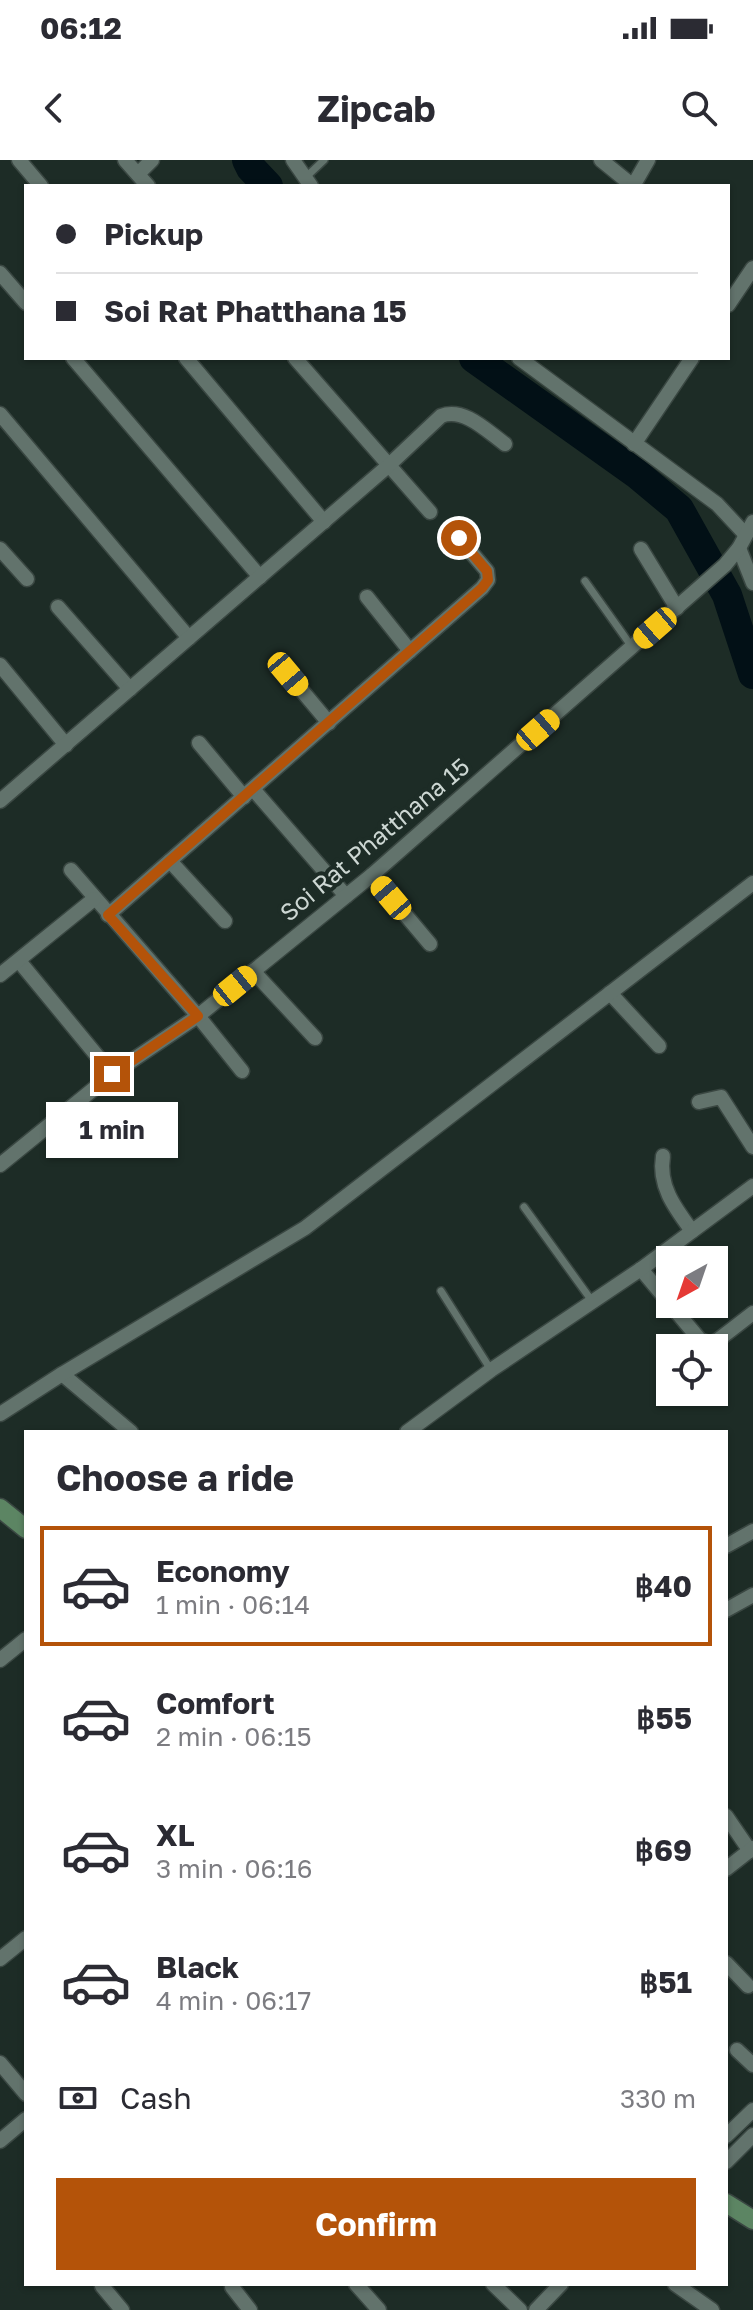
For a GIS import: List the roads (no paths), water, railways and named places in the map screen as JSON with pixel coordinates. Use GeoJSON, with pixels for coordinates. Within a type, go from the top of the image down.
{"type":"FeatureCollection","features":[{"type":"Feature","properties":{"kind":"street"},"geometry":{"type":"LineString","coordinates":[[19,160],[39,184]]}},
{"type":"Feature","properties":{"kind":"street"},"geometry":{"type":"LineString","coordinates":[[125,160],[143,180],[152,160]]}},
{"type":"Feature","properties":{"kind":"street"},"geometry":{"type":"LineString","coordinates":[[293,160],[308,182]]}},
{"type":"Feature","properties":{"kind":"street"},"geometry":{"type":"LineString","coordinates":[[601,160],[631,184]]}},
{"type":"Feature","properties":{"kind":"street"},"geometry":{"type":"LineString","coordinates":[[634,184],[648,160]]}},
{"type":"Feature","properties":{"kind":"street"},"geometry":{"type":"LineString","coordinates":[[730,302],[753,268]]}},
{"type":"Feature","properties":{"kind":"street"},"geometry":{"type":"LineString","coordinates":[[0,273],[24,301]]}},
{"type":"Feature","properties":{"kind":"street"},"geometry":{"type":"LineString","coordinates":[[75,360],[260,577]]}},
{"type":"Feature","properties":{"kind":"street"},"geometry":{"type":"LineString","coordinates":[[188,360],[324,522]]}},
{"type":"Feature","properties":{"kind":"street"},"geometry":{"type":"LineString","coordinates":[[297,360],[430,512]]}},
{"type":"Feature","properties":{"kind":"street"},"geometry":{"type":"LineString","coordinates":[[522,360],[717,504],[746,535],[753,583]]}},
{"type":"Feature","properties":{"kind":"street"},"geometry":{"type":"LineString","coordinates":[[634,444],[691,360]]}},
{"type":"Feature","properties":{"kind":"street"},"geometry":{"type":"LineString","coordinates":[[2,797],[324,522],[435,421],[451,412],[461,413],[505,444]]}},
{"type":"Feature","properties":{"kind":"street"},"geometry":{"type":"LineString","coordinates":[[0,414],[189,638]]}},
{"type":"Feature","properties":{"kind":"street","name":"Soi Rat Phatthana 15"},"geometry":{"type":"LineString","coordinates":[[0,1165],[112,1074],[198,1016],[372,875],[725,565],[746,535]]}},
{"type":"Feature","properties":{"kind":"street"},"geometry":{"type":"LineString","coordinates":[[108,915],[488,580],[487,571],[459,538]]}},
{"type":"Feature","properties":{"kind":"street"},"geometry":{"type":"LineString","coordinates":[[0,549],[27,579]]}},
{"type":"Feature","properties":{"kind":"street"},"geometry":{"type":"LineString","coordinates":[[641,549],[677,608]]}},
{"type":"Feature","properties":{"kind":"street"},"geometry":{"type":"LineString","coordinates":[[367,597],[410,651]]}},
{"type":"Feature","properties":{"kind":"street"},"geometry":{"type":"LineString","coordinates":[[58,607],[130,689]]}},
{"type":"Feature","properties":{"kind":"street"},"geometry":{"type":"LineString","coordinates":[[0,665],[66,745]]}},
{"type":"Feature","properties":{"kind":"street"},"geometry":{"type":"LineString","coordinates":[[288,674],[329,723]]}},
{"type":"Feature","properties":{"kind":"street"},"geometry":{"type":"LineString","coordinates":[[199,743],[346,896]]}},
{"type":"Feature","properties":{"kind":"street"},"geometry":{"type":"LineString","coordinates":[[170,861],[225,921]]}},
{"type":"Feature","properties":{"kind":"street"},"geometry":{"type":"LineString","coordinates":[[71,870],[242,1071]]}},
{"type":"Feature","properties":{"kind":"street"},"geometry":{"type":"LineString","coordinates":[[372,875],[430,944]]}},
{"type":"Feature","properties":{"kind":"street"},"geometry":{"type":"LineString","coordinates":[[0,1414],[305,1228],[753,883]]}},
{"type":"Feature","properties":{"kind":"street"},"geometry":{"type":"LineString","coordinates":[[0,975],[94,899]]}},
{"type":"Feature","properties":{"kind":"street"},"geometry":{"type":"LineString","coordinates":[[19,961],[112,1074]]}},
{"type":"Feature","properties":{"kind":"street"},"geometry":{"type":"LineString","coordinates":[[253,971],[315,1038]]}},
{"type":"Feature","properties":{"kind":"street"},"geometry":{"type":"LineString","coordinates":[[610,993],[659,1046]]}},
{"type":"Feature","properties":{"kind":"street"},"geometry":{"type":"LineString","coordinates":[[699,1102],[721,1097],[753,1147]]}},
{"type":"Feature","properties":{"kind":"street"},"geometry":{"type":"LineString","coordinates":[[663,1156],[661,1170],[664,1186],[692,1231]]}},
{"type":"Feature","properties":{"kind":"street"},"geometry":{"type":"LineString","coordinates":[[410,1430],[491,1370],[641,1269],[753,1186]]}},
{"type":"Feature","properties":{"kind":"street"},"geometry":{"type":"LineString","coordinates":[[641,1269],[700,1340],[710,1344],[753,1313]]}},
{"type":"Feature","properties":{"kind":"street"},"geometry":{"type":"LineString","coordinates":[[62,1374],[129,1430]]}},
{"type":"Feature","properties":{"kind":"street"},"geometry":{"type":"LineString","coordinates":[[0,1508],[24,1527]]}},
{"type":"Feature","properties":{"kind":"street"},"geometry":{"type":"LineString","coordinates":[[728,1545],[753,1531]]}},
{"type":"Feature","properties":{"kind":"street"},"geometry":{"type":"LineString","coordinates":[[728,1606],[753,1595]]}},
{"type":"Feature","properties":{"kind":"street"},"geometry":{"type":"LineString","coordinates":[[0,1660],[24,1641]]}},
{"type":"Feature","properties":{"kind":"street"},"geometry":{"type":"LineString","coordinates":[[728,1819],[752,1850],[728,1868]]}},
{"type":"Feature","properties":{"kind":"street"},"geometry":{"type":"LineString","coordinates":[[0,1959],[24,1940]]}},
{"type":"Feature","properties":{"kind":"street"},"geometry":{"type":"LineString","coordinates":[[728,1965],[748,1986]]}},
{"type":"Feature","properties":{"kind":"street"},"geometry":{"type":"LineString","coordinates":[[737,2050],[753,2065]]}},
{"type":"Feature","properties":{"kind":"street"},"geometry":{"type":"LineString","coordinates":[[0,2063],[24,2092]]}},
{"type":"Feature","properties":{"kind":"street"},"geometry":{"type":"LineString","coordinates":[[728,2134],[753,2110]]}},
{"type":"Feature","properties":{"kind":"street"},"geometry":{"type":"LineString","coordinates":[[0,2141],[24,2121]]}},
{"type":"Feature","properties":{"kind":"street"},"geometry":{"type":"LineString","coordinates":[[728,2160],[753,2135]]}},
{"type":"Feature","properties":{"kind":"street"},"geometry":{"type":"LineString","coordinates":[[728,2204],[753,2220]]}},
{"type":"Feature","properties":{"kind":"street"},"geometry":{"type":"LineString","coordinates":[[102,2286],[122,2310]]}},
{"type":"Feature","properties":{"kind":"street"},"geometry":{"type":"LineString","coordinates":[[358,2286],[379,2310]]}},
{"type":"Feature","properties":{"kind":"street"},"geometry":{"type":"LineString","coordinates":[[495,2286],[520,2310]]}},
{"type":"Feature","properties":{"kind":"street"},"geometry":{"type":"LineString","coordinates":[[536,2310],[559,2286]]}},
{"type":"Feature","properties":{"kind":"street"},"geometry":{"type":"LineString","coordinates":[[678,2286],[712,2310]]}},
{"type":"Feature","properties":{"kind":"street"},"geometry":{"type":"LineString","coordinates":[[232,2287],[250,2310]]}},
{"type":"Feature","properties":{"kind":"lane"},"geometry":{"type":"LineString","coordinates":[[308,182],[324,160]]}},
{"type":"Feature","properties":{"kind":"lane"},"geometry":{"type":"LineString","coordinates":[[585,581],[632,647]]}},
{"type":"Feature","properties":{"kind":"lane"},"geometry":{"type":"LineString","coordinates":[[524,1207],[592,1301]]}},
{"type":"Feature","properties":{"kind":"lane"},"geometry":{"type":"LineString","coordinates":[[441,1291],[491,1370]]}},
{"type":"Feature","properties":{"kind":"waterway"},"geometry":{"type":"LineString","coordinates":[[247,160],[266,184]]}},
{"type":"Feature","properties":{"kind":"waterway"},"geometry":{"type":"LineString","coordinates":[[477,360],[637,474],[679,509],[727,595],[753,674]]}}]}
